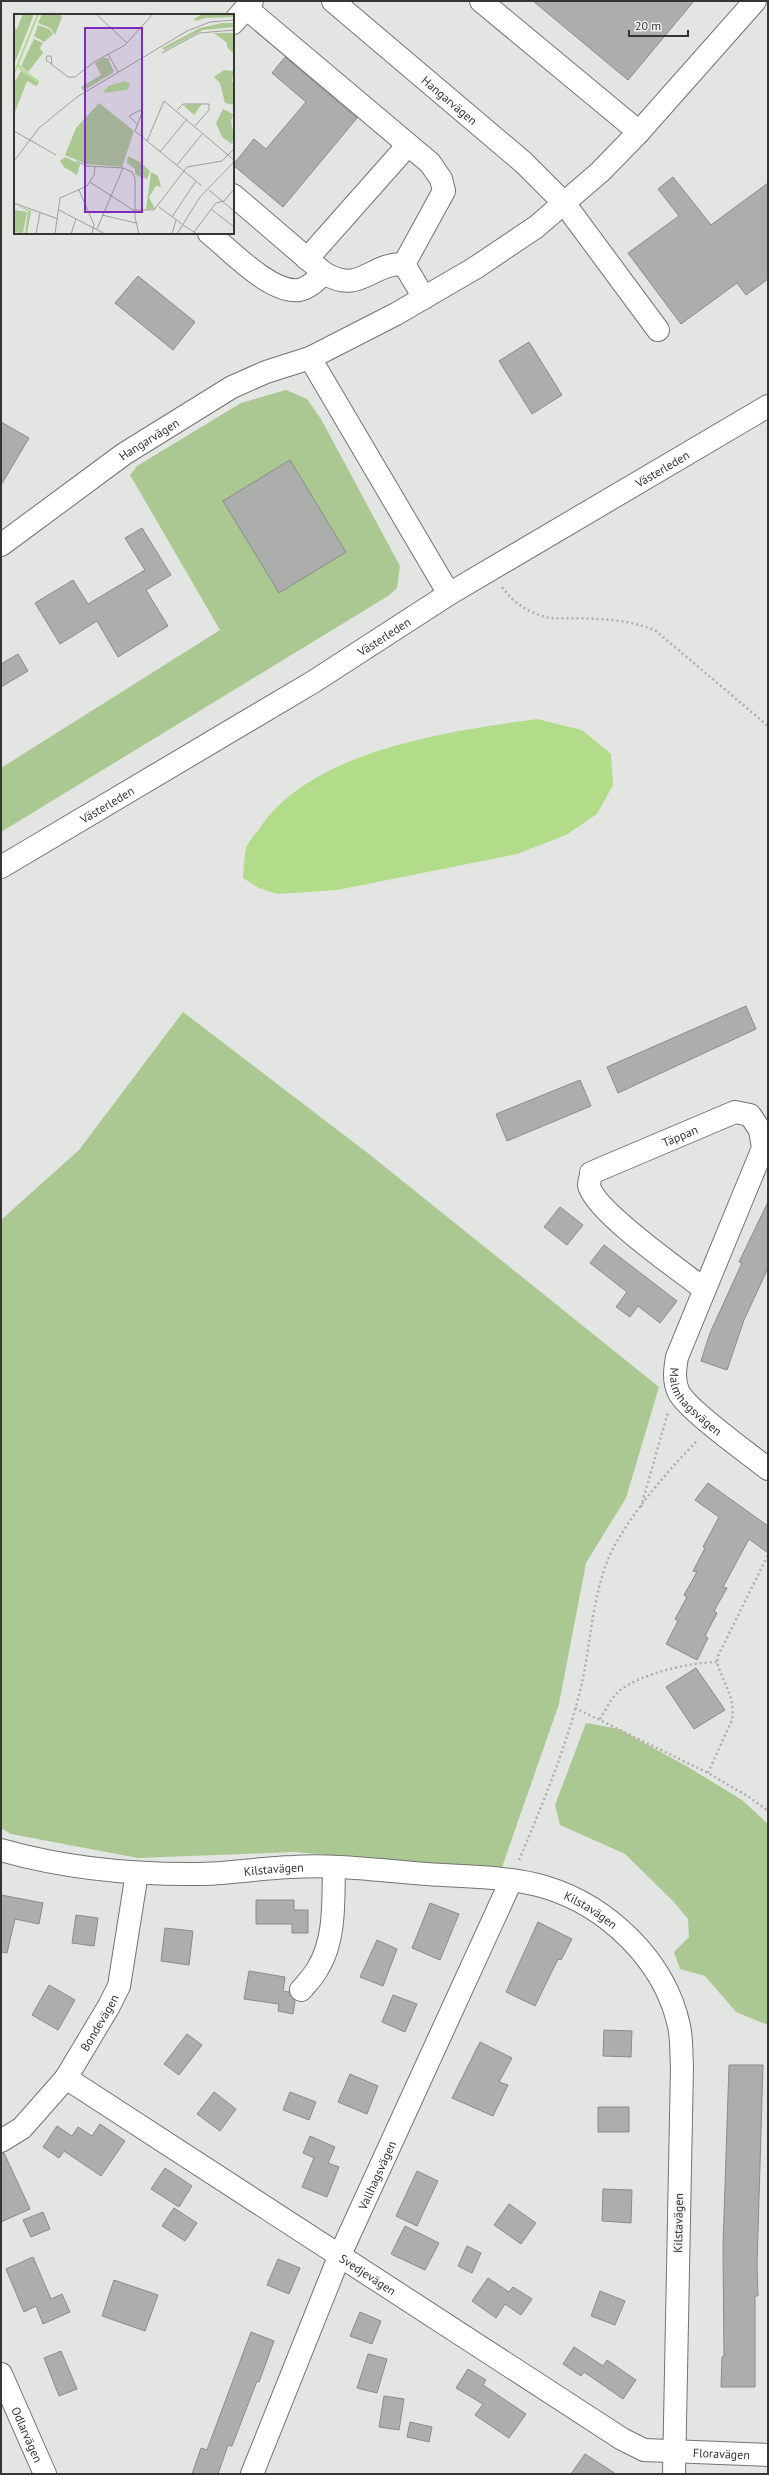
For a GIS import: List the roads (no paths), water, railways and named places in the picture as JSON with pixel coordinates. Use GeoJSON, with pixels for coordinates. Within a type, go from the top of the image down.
{"type":"FeatureCollection","features":[{"type":"Feature","properties":{"kind":"street","name":"Hangarvägen"},"geometry":{"type":"LineString","coordinates":[[333,1],[511,152],[564,203]]}},
{"type":"Feature","properties":{"kind":"street"},"geometry":{"type":"LineString","coordinates":[[481,1],[639,132]]}},
{"type":"Feature","properties":{"kind":"street","name":"Hangarvägen"},"geometry":{"type":"LineString","coordinates":[[1,545],[124,454],[232,387],[266,372],[310,358],[424,298],[493,256],[536,227],[600,172],[639,132],[755,1]]}},
{"type":"Feature","properties":{"kind":"street"},"geometry":{"type":"LineString","coordinates":[[244,11],[430,163],[441,179],[444,191],[404,264]]}},
{"type":"Feature","properties":{"kind":"street"},"geometry":{"type":"LineString","coordinates":[[307,259],[408,145]]}},
{"type":"Feature","properties":{"kind":"street"},"geometry":{"type":"LineString","coordinates":[[234,196],[324,273],[346,283],[362,278],[384,267],[404,264]]}},
{"type":"Feature","properties":{"kind":"street"},"geometry":{"type":"LineString","coordinates":[[564,203],[658,330]]}},
{"type":"Feature","properties":{"kind":"street"},"geometry":{"type":"LineString","coordinates":[[210,234],[279,288],[300,290],[313,284],[324,273]]}},
{"type":"Feature","properties":{"kind":"street"},"geometry":{"type":"LineString","coordinates":[[404,264],[424,298]]}},
{"type":"Feature","properties":{"kind":"street"},"geometry":{"type":"LineString","coordinates":[[310,358],[449,594]]}},
{"type":"Feature","properties":{"kind":"street","name":"Västerleden"},"geometry":{"type":"LineString","coordinates":[[1,867],[313,682],[449,594],[768,406]]}},
{"type":"Feature","properties":{"kind":"street","name":"Täppan"},"geometry":{"type":"LineString","coordinates":[[735,1112],[750,1115],[760,1130],[763,1148],[704,1289],[614,1218],[596,1200],[589,1185],[591,1173],[735,1112]]}},
{"type":"Feature","properties":{"kind":"street","name":"Malmhagsvägen"},"geometry":{"type":"LineString","coordinates":[[704,1289],[677,1357],[674,1375],[679,1393],[694,1409],[768,1469]]}},
{"type":"Feature","properties":{"kind":"street","name":"Kilstavägen"},"geometry":{"type":"LineString","coordinates":[[1,1850],[27,1857],[137,1873],[237,1873],[292,1867],[334,1867],[511,1881],[544,1887],[571,1897],[596,1910],[629,1936],[650,1963],[668,1996],[679,2027],[682,2066],[674,2474]]}},
{"type":"Feature","properties":{"kind":"street"},"geometry":{"type":"LineString","coordinates":[[301,1990],[319,1968],[325,1951],[331,1923],[334,1867]]}},
{"type":"Feature","properties":{"kind":"street","name":"Bondevägen"},"geometry":{"type":"LineString","coordinates":[[1,2141],[22,2128],[66,2078],[110,2006],[119,1986],[137,1873]]}},
{"type":"Feature","properties":{"kind":"street","name":"Vallhagsvägen"},"geometry":{"type":"LineString","coordinates":[[252,2474],[339,2257],[511,1881]]}},
{"type":"Feature","properties":{"kind":"street","name":"Svedjevägen"},"geometry":{"type":"LineString","coordinates":[[66,2078],[339,2257],[430,2314],[622,2439],[644,2450],[675,2452]]}},
{"type":"Feature","properties":{"kind":"street","name":"Odlarvägen"},"geometry":{"type":"LineString","coordinates":[[1,2374],[45,2474]]}},
{"type":"Feature","properties":{"kind":"street","name":"Floravägen"},"geometry":{"type":"LineString","coordinates":[[675,2452],[768,2455]]}}]}
